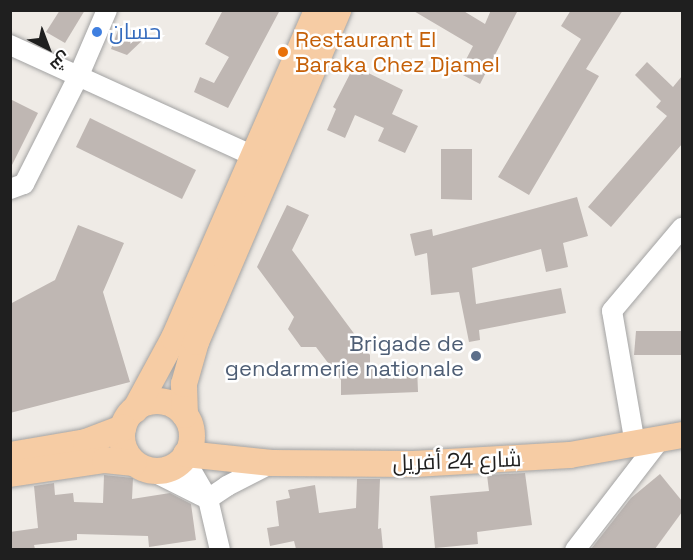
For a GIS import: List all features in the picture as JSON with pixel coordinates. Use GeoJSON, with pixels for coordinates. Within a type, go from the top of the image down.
{"type":"FeatureCollection","features":[{"type":"Feature","properties":{"kind":"main road"},"geometry":{"type":"LineString","coordinates":[[10,474],[105,460],[169,469],[186,439],[184,384],[196,342],[317,10]]}},
{"type":"Feature","properties":{"kind":"main road"},"geometry":{"type":"LineString","coordinates":[[143,467],[124,447],[129,419],[174,338],[338,10]]}},
{"type":"Feature","properties":{"kind":"main road"},"geometry":{"type":"LineString","coordinates":[[10,455],[86,442],[129,419],[149,402],[171,405],[186,439]]}},
{"type":"Feature","properties":{"kind":"main road","name":"شارع 24 أفريل"},"geometry":{"type":"LineString","coordinates":[[186,439],[231,458],[272,463],[414,464],[570,455],[659,440]]}},
{"type":"Feature","properties":{"kind":"street"},"geometry":{"type":"LineString","coordinates":[[10,189],[24,184],[79,75],[107,10]]}},
{"type":"Feature","properties":{"kind":"street"},"geometry":{"type":"LineString","coordinates":[[10,45],[262,159]]}},
{"type":"Feature","properties":{"kind":"street"},"geometry":{"type":"LineString","coordinates":[[574,549],[659,440],[612,311],[682,228]]}},
{"type":"Feature","properties":{"kind":"street"},"geometry":{"type":"LineString","coordinates":[[186,439],[208,500],[220,549]]}},
{"type":"Feature","properties":{"kind":"street"},"geometry":{"type":"LineString","coordinates":[[208,500],[227,486],[272,463]]}},
{"type":"Feature","properties":{"kind":"street"},"geometry":{"type":"LineString","coordinates":[[143,467],[208,500]]}},
{"type":"Feature","properties":{"kind":"building"},"geometry":{"type":"Polygon","coordinates":[[[60,10],[85,10],[65,43],[46,32],[60,10]]]}},
{"type":"Feature","properties":{"kind":"building"},"geometry":{"type":"Polygon","coordinates":[[[223,10],[280,10],[228,108],[194,92],[200,77],[214,83],[229,57],[205,44],[223,10]]]}},
{"type":"Feature","properties":{"kind":"building"},"geometry":{"type":"Polygon","coordinates":[[[412,10],[462,10],[485,24],[491,10],[518,10],[480,84],[459,73],[473,46],[412,10]]]}},
{"type":"Feature","properties":{"kind":"building"},"geometry":{"type":"Polygon","coordinates":[[[571,10],[623,10],[586,69],[599,76],[529,195],[498,177],[581,39],[561,26],[571,10]]]}},
{"type":"Feature","properties":{"kind":"building"},"geometry":{"type":"Polygon","coordinates":[[[120,25],[147,36],[127,55],[111,49],[120,25]]]}},
{"type":"Feature","properties":{"kind":"building"},"geometry":{"type":"Polygon","coordinates":[[[647,62],[673,87],[682,76],[682,144],[611,227],[588,207],[667,116],[656,107],[661,101],[635,75],[647,62]]]}},
{"type":"Feature","properties":{"kind":"building"},"geometry":{"type":"Polygon","coordinates":[[[354,66],[403,90],[392,114],[418,126],[405,153],[378,141],[384,128],[355,115],[345,138],[327,130],[336,109],[333,107],[354,66]]]}},
{"type":"Feature","properties":{"kind":"building"},"geometry":{"type":"Polygon","coordinates":[[[10,99],[38,113],[10,169],[10,99]]]}},
{"type":"Feature","properties":{"kind":"building"},"geometry":{"type":"Polygon","coordinates":[[[90,118],[196,170],[182,199],[76,147],[90,118]]]}},
{"type":"Feature","properties":{"kind":"building"},"geometry":{"type":"Polygon","coordinates":[[[441,149],[472,149],[472,200],[441,199],[441,149]]]}},
{"type":"Feature","properties":{"kind":"building"},"geometry":{"type":"Polygon","coordinates":[[[577,197],[588,236],[563,243],[568,267],[546,272],[541,249],[472,268],[476,304],[561,288],[566,313],[479,330],[480,340],[469,342],[459,292],[431,295],[427,253],[415,256],[410,234],[432,229],[433,236],[577,197]]]}},
{"type":"Feature","properties":{"kind":"building"},"geometry":{"type":"Polygon","coordinates":[[[287,205],[309,215],[292,250],[370,355],[370,368],[417,366],[418,392],[341,395],[341,380],[316,347],[301,347],[288,329],[294,317],[257,267],[287,205]]]}},
{"type":"Feature","properties":{"kind":"building"},"geometry":{"type":"Polygon","coordinates":[[[78,225],[124,243],[103,292],[130,382],[10,413],[10,304],[55,280],[78,225]]]}},
{"type":"Feature","properties":{"kind":"building"},"geometry":{"type":"Polygon","coordinates":[[[636,331],[682,331],[682,355],[634,355],[636,331]]]}},
{"type":"Feature","properties":{"kind":"building"},"geometry":{"type":"Polygon","coordinates":[[[525,473],[532,525],[477,532],[478,544],[435,548],[430,496],[489,491],[487,475],[525,473]]]}},
{"type":"Feature","properties":{"kind":"building"},"geometry":{"type":"Polygon","coordinates":[[[660,474],[682,501],[682,512],[655,549],[591,549],[631,498],[660,474]]]}},
{"type":"Feature","properties":{"kind":"building"},"geometry":{"type":"Polygon","coordinates":[[[104,475],[133,478],[132,499],[170,493],[191,504],[196,540],[149,547],[148,536],[77,534],[77,540],[34,545],[35,549],[10,549],[10,532],[38,528],[34,486],[54,483],[55,495],[73,493],[74,502],[103,503],[104,475]]]}},
{"type":"Feature","properties":{"kind":"building"},"geometry":{"type":"Polygon","coordinates":[[[357,479],[380,479],[378,529],[381,528],[383,549],[296,549],[294,541],[270,546],[267,528],[279,526],[276,501],[290,498],[288,490],[315,485],[319,513],[356,508],[357,479]]]}},
{"type":"Feature","properties":{"kind":"place","name":"حسان"},"geometry":{"type":"Point","coordinates":[97,32]}},
{"type":"Feature","properties":{"kind":"place","name":"Restaurant El Baraka Chez Djamel"},"geometry":{"type":"Point","coordinates":[283,52]}},
{"type":"Feature","properties":{"kind":"place","name":"Brigade de gendarmerie nationale"},"geometry":{"type":"Point","coordinates":[476,356]}}]}
